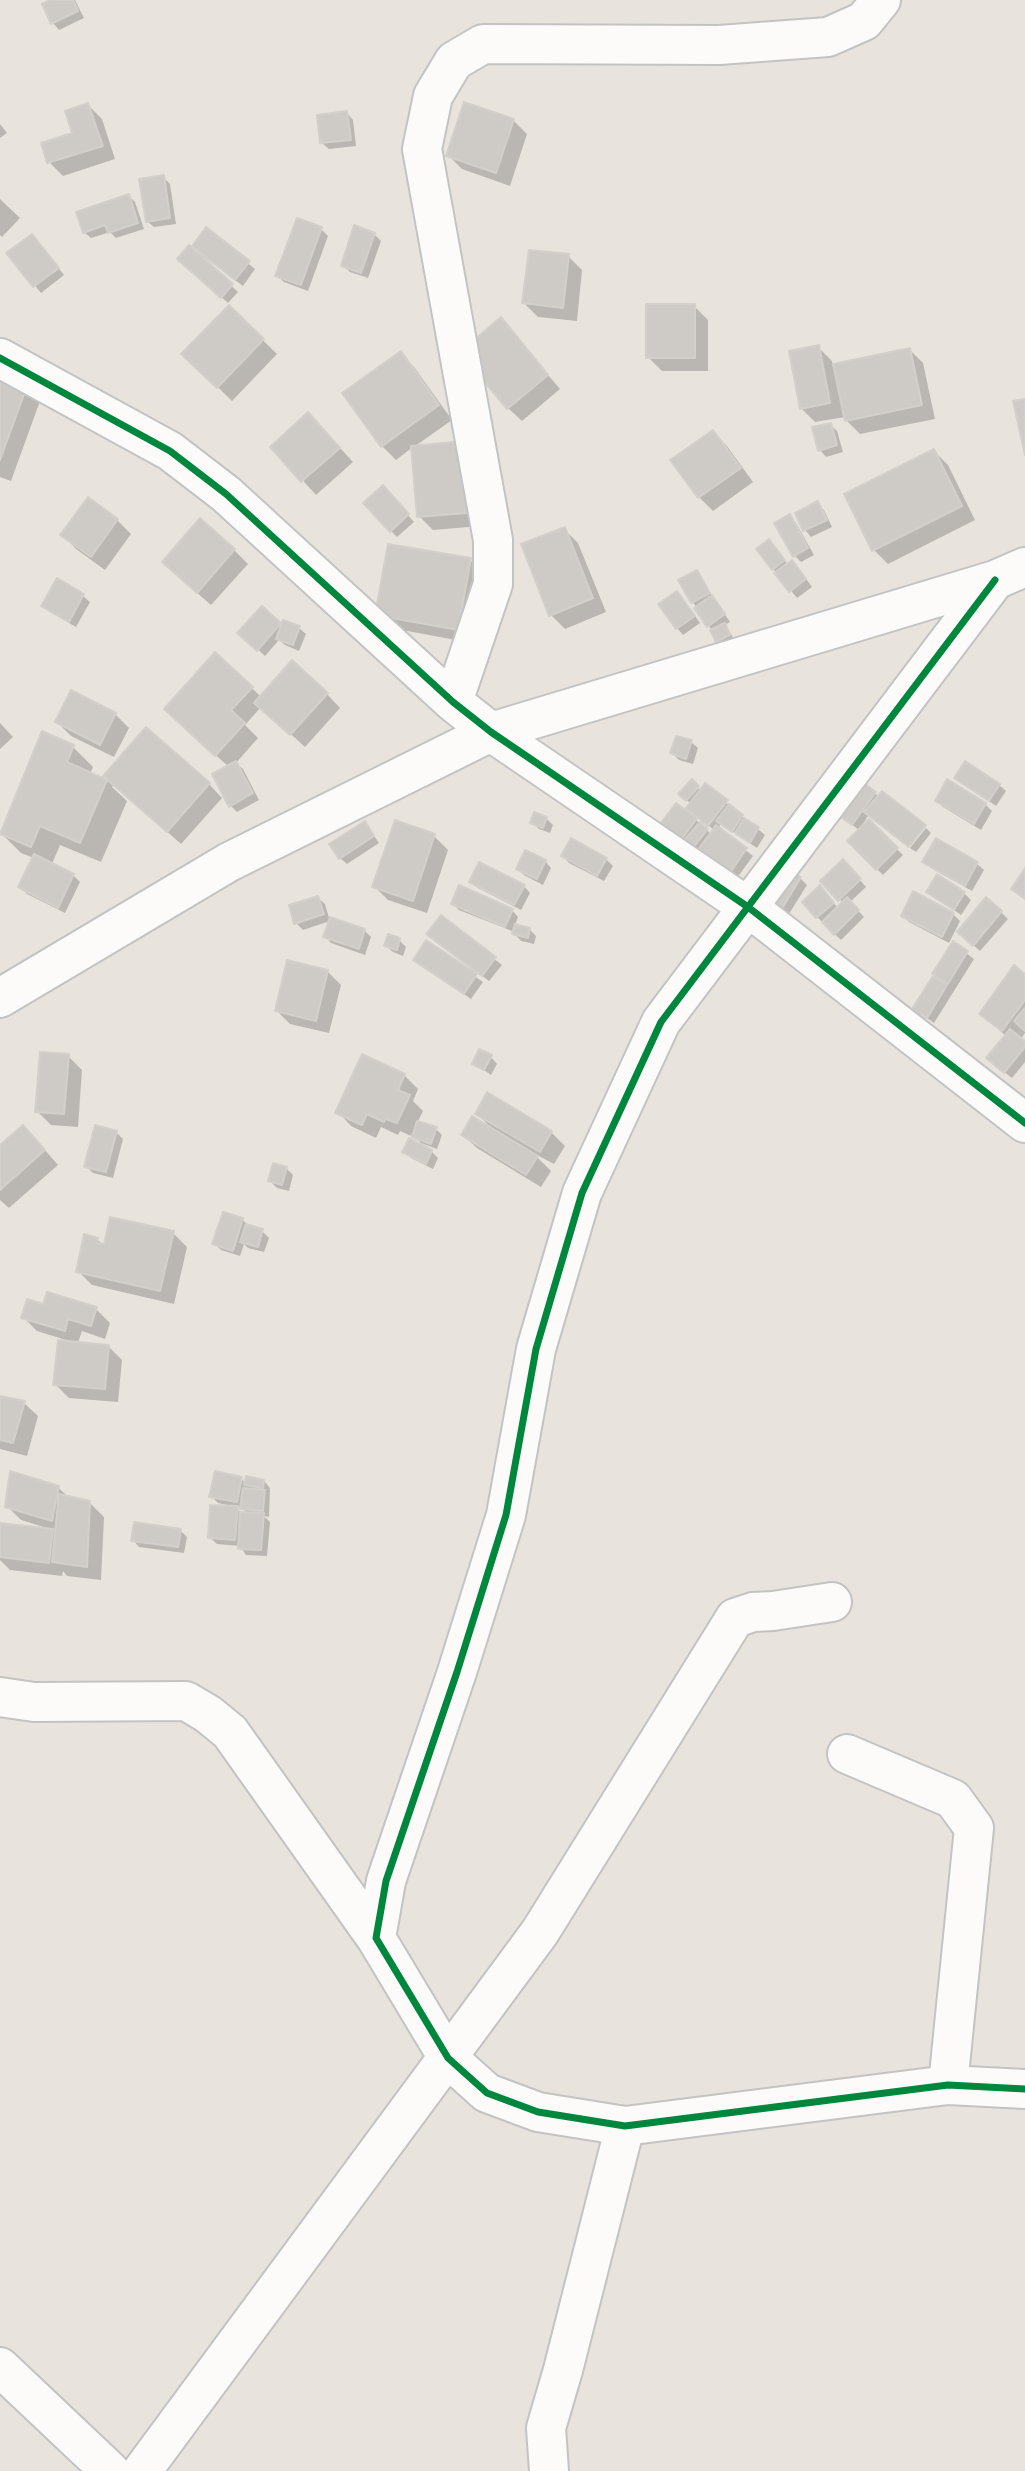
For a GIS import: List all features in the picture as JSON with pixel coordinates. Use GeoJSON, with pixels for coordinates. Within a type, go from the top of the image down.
{"type":"FeatureCollection","features":[{"type":"Feature","properties":{"kind":"street"},"geometry":{"type":"LineString","coordinates":[[453,702],[493,584],[493,540],[422,149],[433,96],[454,61],[483,44],[719,45],[828,37],[864,21],[881,0]]}},
{"type":"Feature","properties":{"kind":"street"},"geometry":{"type":"LineString","coordinates":[[0,358],[170,451],[226,494],[453,702],[491,732],[748,907],[1025,1123]]}},
{"type":"Feature","properties":{"kind":"street"},"geometry":{"type":"LineString","coordinates":[[0,998],[229,862],[491,732],[1010,573]]}},
{"type":"Feature","properties":{"kind":"street"},"geometry":{"type":"LineString","coordinates":[[376,1938],[386,1881],[457,1672],[506,1515],[536,1349],[582,1193],[661,1022],[1010,573]]}},
{"type":"Feature","properties":{"kind":"street"},"geometry":{"type":"LineString","coordinates":[[142,2471],[540,1932],[735,1618],[753,1612],[832,1602]]}},
{"type":"Feature","properties":{"kind":"street"},"geometry":{"type":"LineString","coordinates":[[0,1698],[34,1702],[186,1701],[208,1714],[230,1732],[376,1938],[448,2057],[487,2093],[538,2112],[625,2126],[948,2085],[1025,2089]]}},
{"type":"Feature","properties":{"kind":"street"},"geometry":{"type":"LineString","coordinates":[[847,1754],[953,1799],[974,1828],[948,2085]]}},
{"type":"Feature","properties":{"kind":"street"},"geometry":{"type":"LineString","coordinates":[[549,2471],[546,2428],[625,2126]]}},
{"type":"Feature","properties":{"kind":"street"},"geometry":{"type":"LineString","coordinates":[[0,2367],[110,2471]]}},
{"type":"Feature","properties":{"kind":"building"},"geometry":{"type":"Polygon","coordinates":[[[50,0],[73,0],[78,11],[51,24],[42,4],[50,0]]]}},
{"type":"Feature","properties":{"kind":"building"},"geometry":{"type":"Polygon","coordinates":[[[464,102],[514,119],[496,173],[446,156],[464,102]]]}},
{"type":"Feature","properties":{"kind":"building"},"geometry":{"type":"Polygon","coordinates":[[[88,103],[103,146],[47,163],[41,143],[72,133],[65,111],[88,103]]]}},
{"type":"Feature","properties":{"kind":"building"},"geometry":{"type":"Polygon","coordinates":[[[347,111],[351,140],[320,143],[317,115],[347,111]]]}},
{"type":"Feature","properties":{"kind":"building"},"geometry":{"type":"Polygon","coordinates":[[[164,175],[170,218],[146,222],[139,179],[164,175]]]}},
{"type":"Feature","properties":{"kind":"building"},"geometry":{"type":"Polygon","coordinates":[[[129,194],[138,223],[108,233],[105,225],[83,233],[76,212],[129,194]]]}},
{"type":"Feature","properties":{"kind":"building"},"geometry":{"type":"Polygon","coordinates":[[[297,218],[322,227],[301,285],[275,276],[297,218]]]}},
{"type":"Feature","properties":{"kind":"building"},"geometry":{"type":"Polygon","coordinates":[[[354,225],[375,233],[361,273],[341,266],[354,225]]]}},
{"type":"Feature","properties":{"kind":"building"},"geometry":{"type":"Polygon","coordinates":[[[206,227],[250,261],[235,280],[192,246],[206,227]]]}},
{"type":"Feature","properties":{"kind":"building"},"geometry":{"type":"Polygon","coordinates":[[[32,234],[59,268],[33,287],[6,253],[32,234]]]}},
{"type":"Feature","properties":{"kind":"building"},"geometry":{"type":"Polygon","coordinates":[[[189,245],[233,284],[221,298],[177,259],[189,245]]]}},
{"type":"Feature","properties":{"kind":"building"},"geometry":{"type":"Polygon","coordinates":[[[529,250],[569,254],[563,308],[522,303],[529,250]]]}},
{"type":"Feature","properties":{"kind":"building"},"geometry":{"type":"Polygon","coordinates":[[[646,304],[695,304],[695,358],[646,358],[646,304]]]}},
{"type":"Feature","properties":{"kind":"building"},"geometry":{"type":"Polygon","coordinates":[[[229,305],[264,339],[217,388],[181,354],[229,305]]]}},
{"type":"Feature","properties":{"kind":"building"},"geometry":{"type":"Polygon","coordinates":[[[501,317],[548,375],[507,409],[460,352],[501,317]]]}},
{"type":"Feature","properties":{"kind":"building"},"geometry":{"type":"Polygon","coordinates":[[[819,345],[830,403],[800,409],[789,351],[819,345]]]}},
{"type":"Feature","properties":{"kind":"building"},"geometry":{"type":"Polygon","coordinates":[[[910,348],[922,405],[845,421],[833,364],[910,348]]]}},
{"type":"Feature","properties":{"kind":"building"},"geometry":{"type":"Polygon","coordinates":[[[401,351],[439,405],[381,447],[342,393],[401,351]]]}},
{"type":"Feature","properties":{"kind":"building"},"geometry":{"type":"Polygon","coordinates":[[[0,363],[31,375],[0,460],[0,363]]]}},
{"type":"Feature","properties":{"kind":"building"},"geometry":{"type":"Polygon","coordinates":[[[1025,399],[1025,455],[1013,401],[1025,399]]]}},
{"type":"Feature","properties":{"kind":"building"},"geometry":{"type":"Polygon","coordinates":[[[308,412],[340,448],[301,482],[270,447],[308,412]]]}},
{"type":"Feature","properties":{"kind":"building"},"geometry":{"type":"Polygon","coordinates":[[[831,423],[837,445],[818,451],[812,427],[831,423]]]}},
{"type":"Feature","properties":{"kind":"building"},"geometry":{"type":"Polygon","coordinates":[[[713,430],[741,468],[698,498],[670,460],[713,430]]]}},
{"type":"Feature","properties":{"kind":"building"},"geometry":{"type":"Polygon","coordinates":[[[474,440],[479,512],[417,517],[411,446],[474,440]]]}},
{"type":"Feature","properties":{"kind":"building"},"geometry":{"type":"Polygon","coordinates":[[[934,449],[962,506],[872,551],[844,494],[934,449]]]}},
{"type":"Feature","properties":{"kind":"building"},"geometry":{"type":"Polygon","coordinates":[[[383,485],[409,514],[390,532],[363,503],[383,485]]]}},
{"type":"Feature","properties":{"kind":"building"},"geometry":{"type":"Polygon","coordinates":[[[88,497],[118,519],[91,557],[60,535],[88,497]]]}},
{"type":"Feature","properties":{"kind":"building"},"geometry":{"type":"Polygon","coordinates":[[[818,501],[827,520],[803,531],[795,513],[818,501]]]}},
{"type":"Feature","properties":{"kind":"building"},"geometry":{"type":"Polygon","coordinates":[[[790,514],[808,548],[793,557],[774,523],[790,514]]]}},
{"type":"Feature","properties":{"kind":"building"},"geometry":{"type":"Polygon","coordinates":[[[200,518],[235,549],[197,593],[162,562],[200,518]]]}},
{"type":"Feature","properties":{"kind":"building"},"geometry":{"type":"Polygon","coordinates":[[[565,527],[593,598],[549,616],[521,544],[565,527]]]}},
{"type":"Feature","properties":{"kind":"building"},"geometry":{"type":"Polygon","coordinates":[[[769,539],[785,560],[772,570],[756,549],[769,539]]]}},
{"type":"Feature","properties":{"kind":"building"},"geometry":{"type":"Polygon","coordinates":[[[388,544],[471,558],[458,630],[375,615],[388,544]]]}},
{"type":"Feature","properties":{"kind":"building"},"geometry":{"type":"Polygon","coordinates":[[[792,560],[806,579],[789,592],[774,573],[792,560]]]}},
{"type":"Feature","properties":{"kind":"building"},"geometry":{"type":"Polygon","coordinates":[[[697,570],[710,593],[691,603],[678,580],[697,570]]]}},
{"type":"Feature","properties":{"kind":"building"},"geometry":{"type":"Polygon","coordinates":[[[57,578],[84,594],[69,622],[41,606],[57,578]]]}},
{"type":"Feature","properties":{"kind":"building"},"geometry":{"type":"Polygon","coordinates":[[[677,591],[695,616],[676,629],[658,604],[677,591]]]}},
{"type":"Feature","properties":{"kind":"building"},"geometry":{"type":"Polygon","coordinates":[[[712,595],[725,614],[707,627],[694,608],[712,595]]]}},
{"type":"Feature","properties":{"kind":"building"},"geometry":{"type":"Polygon","coordinates":[[[262,606],[281,623],[257,651],[237,633],[262,606]]]}},
{"type":"Feature","properties":{"kind":"building"},"geometry":{"type":"Polygon","coordinates":[[[283,620],[300,626],[293,645],[276,639],[283,620]]]}},
{"type":"Feature","properties":{"kind":"building"},"geometry":{"type":"Polygon","coordinates":[[[725,623],[730,635],[716,642],[710,630],[725,623]]]}},
{"type":"Feature","properties":{"kind":"building"},"geometry":{"type":"Polygon","coordinates":[[[215,652],[253,687],[231,710],[245,723],[215,756],[164,709],[215,652]]]}},
{"type":"Feature","properties":{"kind":"building"},"geometry":{"type":"Polygon","coordinates":[[[292,660],[328,693],[290,735],[254,703],[292,660]]]}},
{"type":"Feature","properties":{"kind":"building"},"geometry":{"type":"Polygon","coordinates":[[[71,690],[116,713],[100,745],[55,722],[71,690]]]}},
{"type":"Feature","properties":{"kind":"building"},"geometry":{"type":"Polygon","coordinates":[[[146,727],[210,783],[167,832],[103,776],[146,727]]]}},
{"type":"Feature","properties":{"kind":"building"},"geometry":{"type":"Polygon","coordinates":[[[42,731],[74,745],[67,762],[107,780],[80,843],[40,826],[31,847],[0,834],[42,731]]]}},
{"type":"Feature","properties":{"kind":"building"},"geometry":{"type":"Polygon","coordinates":[[[676,736],[692,740],[686,759],[670,753],[676,736]]]}},
{"type":"Feature","properties":{"kind":"building"},"geometry":{"type":"Polygon","coordinates":[[[236,761],[253,793],[229,807],[212,774],[236,761]]]}},
{"type":"Feature","properties":{"kind":"building"},"geometry":{"type":"Polygon","coordinates":[[[965,761],[1000,784],[989,801],[954,778],[965,761]]]}},
{"type":"Feature","properties":{"kind":"building"},"geometry":{"type":"Polygon","coordinates":[[[857,778],[876,792],[852,825],[832,811],[857,778]]]}},
{"type":"Feature","properties":{"kind":"building"},"geometry":{"type":"Polygon","coordinates":[[[692,779],[699,786],[686,801],[678,794],[692,779]]]}},
{"type":"Feature","properties":{"kind":"building"},"geometry":{"type":"Polygon","coordinates":[[[947,779],[986,803],[974,824],[935,801],[947,779]]]}},
{"type":"Feature","properties":{"kind":"building"},"geometry":{"type":"Polygon","coordinates":[[[705,783],[728,800],[708,826],[686,808],[705,783]]]}},
{"type":"Feature","properties":{"kind":"building"},"geometry":{"type":"Polygon","coordinates":[[[882,791],[926,825],[909,847],[864,812],[882,791]]]}},
{"type":"Feature","properties":{"kind":"building"},"geometry":{"type":"Polygon","coordinates":[[[676,803],[697,818],[681,840],[660,824],[676,803]]]}},
{"type":"Feature","properties":{"kind":"building"},"geometry":{"type":"Polygon","coordinates":[[[729,804],[743,815],[732,832],[716,821],[729,804]]]}},
{"type":"Feature","properties":{"kind":"building"},"geometry":{"type":"Polygon","coordinates":[[[534,812],[547,817],[543,828],[530,823],[534,812]]]}},
{"type":"Feature","properties":{"kind":"building"},"geometry":{"type":"Polygon","coordinates":[[[744,818],[759,827],[750,843],[735,833],[744,818]]]}},
{"type":"Feature","properties":{"kind":"building"},"geometry":{"type":"Polygon","coordinates":[[[869,819],[898,848],[876,870],[847,841],[869,819]]]}},
{"type":"Feature","properties":{"kind":"building"},"geometry":{"type":"Polygon","coordinates":[[[395,820],[435,834],[413,901],[372,887],[395,820]]]}},
{"type":"Feature","properties":{"kind":"building"},"geometry":{"type":"Polygon","coordinates":[[[365,821],[374,836],[339,859],[329,844],[365,821]]]}},
{"type":"Feature","properties":{"kind":"building"},"geometry":{"type":"Polygon","coordinates":[[[700,822],[708,829],[690,851],[681,844],[700,822]]]}},
{"type":"Feature","properties":{"kind":"building"},"geometry":{"type":"Polygon","coordinates":[[[716,825],[747,848],[730,873],[698,850],[716,825]]]}},
{"type":"Feature","properties":{"kind":"building"},"geometry":{"type":"Polygon","coordinates":[[[571,838],[607,858],[597,876],[561,856],[571,838]]]}},
{"type":"Feature","properties":{"kind":"building"},"geometry":{"type":"Polygon","coordinates":[[[936,838],[978,862],[965,886],[922,862],[936,838]]]}},
{"type":"Feature","properties":{"kind":"building"},"geometry":{"type":"Polygon","coordinates":[[[525,850],[546,860],[537,879],[516,869],[525,850]]]}},
{"type":"Feature","properties":{"kind":"building"},"geometry":{"type":"Polygon","coordinates":[[[34,854],[74,874],[58,908],[18,887],[34,854]]]}},
{"type":"Feature","properties":{"kind":"building"},"geometry":{"type":"Polygon","coordinates":[[[843,859],[861,879],[838,901],[820,881],[843,859]]]}},
{"type":"Feature","properties":{"kind":"building"},"geometry":{"type":"Polygon","coordinates":[[[479,862],[525,885],[514,905],[469,882],[479,862]]]}},
{"type":"Feature","properties":{"kind":"building"},"geometry":{"type":"Polygon","coordinates":[[[1025,868],[1025,899],[1011,889],[1025,868]]]}},
{"type":"Feature","properties":{"kind":"building"},"geometry":{"type":"Polygon","coordinates":[[[788,869],[801,877],[780,912],[767,904],[788,869]]]}},
{"type":"Feature","properties":{"kind":"building"},"geometry":{"type":"Polygon","coordinates":[[[937,874],[965,892],[954,910],[926,892],[937,874]]]}},
{"type":"Feature","properties":{"kind":"building"},"geometry":{"type":"Polygon","coordinates":[[[459,885],[513,909],[505,927],[451,904],[459,885]]]}},
{"type":"Feature","properties":{"kind":"building"},"geometry":{"type":"Polygon","coordinates":[[[820,885],[834,903],[816,918],[802,902],[820,885]]]}},
{"type":"Feature","properties":{"kind":"building"},"geometry":{"type":"Polygon","coordinates":[[[913,891],[954,913],[942,937],[901,916],[913,891]]]}},
{"type":"Feature","properties":{"kind":"building"},"geometry":{"type":"Polygon","coordinates":[[[318,896],[324,914],[294,924],[289,905],[318,896]]]}},
{"type":"Feature","properties":{"kind":"building"},"geometry":{"type":"Polygon","coordinates":[[[847,897],[859,910],[834,935],[822,922],[847,897]]]}},
{"type":"Feature","properties":{"kind":"building"},"geometry":{"type":"Polygon","coordinates":[[[986,897],[1002,911],[973,946],[957,932],[986,897]]]}},
{"type":"Feature","properties":{"kind":"building"},"geometry":{"type":"Polygon","coordinates":[[[441,915],[496,957],[482,976],[426,934],[441,915]]]}},
{"type":"Feature","properties":{"kind":"building"},"geometry":{"type":"Polygon","coordinates":[[[330,917],[365,929],[359,949],[323,937],[330,917]]]}},
{"type":"Feature","properties":{"kind":"building"},"geometry":{"type":"Polygon","coordinates":[[[515,924],[530,928],[528,938],[512,934],[515,924]]]}},
{"type":"Feature","properties":{"kind":"building"},"geometry":{"type":"Polygon","coordinates":[[[388,934],[400,938],[397,950],[384,946],[388,934]]]}},
{"type":"Feature","properties":{"kind":"building"},"geometry":{"type":"Polygon","coordinates":[[[426,940],[477,974],[464,994],[413,960],[426,940]]]}},
{"type":"Feature","properties":{"kind":"building"},"geometry":{"type":"Polygon","coordinates":[[[953,941],[968,951],[948,984],[932,974],[953,941]]]}},
{"type":"Feature","properties":{"kind":"building"},"geometry":{"type":"Polygon","coordinates":[[[287,960],[328,970],[316,1021],[275,1011],[287,960]]]}},
{"type":"Feature","properties":{"kind":"building"},"geometry":{"type":"Polygon","coordinates":[[[1014,965],[1025,974],[1025,1000],[1002,1031],[979,1014],[1014,965]]]}},
{"type":"Feature","properties":{"kind":"building"},"geometry":{"type":"Polygon","coordinates":[[[933,976],[947,985],[927,1018],[912,1009],[933,976]]]}},
{"type":"Feature","properties":{"kind":"building"},"geometry":{"type":"Polygon","coordinates":[[[1025,1008],[1025,1031],[1014,1021],[1025,1008]]]}},
{"type":"Feature","properties":{"kind":"building"},"geometry":{"type":"Polygon","coordinates":[[[1010,1029],[1025,1041],[1025,1047],[1004,1073],[986,1058],[1010,1029]]]}},
{"type":"Feature","properties":{"kind":"building"},"geometry":{"type":"Polygon","coordinates":[[[479,1049],[492,1055],[484,1070],[472,1064],[479,1049]]]}},
{"type":"Feature","properties":{"kind":"building"},"geometry":{"type":"Polygon","coordinates":[[[40,1052],[69,1054],[64,1114],[35,1112],[40,1052]]]}},
{"type":"Feature","properties":{"kind":"building"},"geometry":{"type":"Polygon","coordinates":[[[362,1054],[405,1074],[398,1090],[410,1095],[397,1123],[386,1119],[384,1122],[367,1114],[362,1125],[335,1113],[362,1054]]]}},
{"type":"Feature","properties":{"kind":"building"},"geometry":{"type":"Polygon","coordinates":[[[487,1092],[552,1131],[540,1152],[475,1114],[487,1092]]]}},
{"type":"Feature","properties":{"kind":"building"},"geometry":{"type":"Polygon","coordinates":[[[472,1116],[538,1156],[526,1175],[461,1135],[472,1116]]]}},
{"type":"Feature","properties":{"kind":"building"},"geometry":{"type":"Polygon","coordinates":[[[417,1121],[437,1127],[431,1144],[412,1137],[417,1121]]]}},
{"type":"Feature","properties":{"kind":"building"},"geometry":{"type":"Polygon","coordinates":[[[23,1125],[45,1150],[0,1190],[0,1145],[23,1125]]]}},
{"type":"Feature","properties":{"kind":"building"},"geometry":{"type":"Polygon","coordinates":[[[95,1125],[117,1131],[106,1172],[84,1167],[95,1125]]]}},
{"type":"Feature","properties":{"kind":"building"},"geometry":{"type":"Polygon","coordinates":[[[409,1138],[432,1150],[426,1164],[402,1152],[409,1138]]]}},
{"type":"Feature","properties":{"kind":"building"},"geometry":{"type":"Polygon","coordinates":[[[273,1163],[287,1167],[282,1185],[268,1181],[273,1163]]]}},
{"type":"Feature","properties":{"kind":"building"},"geometry":{"type":"Polygon","coordinates":[[[223,1212],[243,1218],[233,1251],[212,1244],[223,1212]]]}},
{"type":"Feature","properties":{"kind":"building"},"geometry":{"type":"Polygon","coordinates":[[[110,1217],[174,1231],[160,1291],[76,1272],[84,1234],[98,1238],[97,1243],[104,1244],[110,1217]]]}},
{"type":"Feature","properties":{"kind":"building"},"geometry":{"type":"Polygon","coordinates":[[[246,1224],[263,1229],[258,1247],[240,1242],[246,1224]]]}},
{"type":"Feature","properties":{"kind":"building"},"geometry":{"type":"Polygon","coordinates":[[[47,1292],[97,1307],[91,1326],[68,1319],[65,1331],[21,1318],[27,1299],[43,1304],[47,1292]]]}},
{"type":"Feature","properties":{"kind":"building"},"geometry":{"type":"Polygon","coordinates":[[[58,1340],[109,1345],[105,1389],[53,1385],[58,1340]]]}},
{"type":"Feature","properties":{"kind":"building"},"geometry":{"type":"Polygon","coordinates":[[[0,1396],[25,1401],[13,1443],[0,1440],[0,1396]]]}},
{"type":"Feature","properties":{"kind":"building"},"geometry":{"type":"Polygon","coordinates":[[[10,1471],[59,1486],[52,1521],[5,1507],[10,1471]]]}},
{"type":"Feature","properties":{"kind":"building"},"geometry":{"type":"Polygon","coordinates":[[[215,1471],[242,1477],[237,1502],[209,1497],[215,1471]]]}},
{"type":"Feature","properties":{"kind":"building"},"geometry":{"type":"Polygon","coordinates":[[[246,1476],[264,1480],[263,1488],[244,1485],[246,1476]]]}},
{"type":"Feature","properties":{"kind":"building"},"geometry":{"type":"Polygon","coordinates":[[[243,1488],[265,1490],[263,1511],[240,1509],[243,1488]]]}},
{"type":"Feature","properties":{"kind":"building"},"geometry":{"type":"Polygon","coordinates":[[[59,1494],[90,1501],[87,1567],[52,1562],[59,1494]]]}},
{"type":"Feature","properties":{"kind":"building"},"geometry":{"type":"Polygon","coordinates":[[[210,1505],[238,1506],[235,1540],[208,1538],[210,1505]]]}},
{"type":"Feature","properties":{"kind":"building"},"geometry":{"type":"Polygon","coordinates":[[[240,1512],[264,1513],[261,1550],[238,1549],[240,1512]]]}},
{"type":"Feature","properties":{"kind":"building"},"geometry":{"type":"Polygon","coordinates":[[[134,1522],[181,1529],[178,1547],[131,1541],[134,1522]]]}},
{"type":"Feature","properties":{"kind":"building"},"geometry":{"type":"Polygon","coordinates":[[[0,1523],[53,1529],[49,1563],[0,1557],[0,1523]]]}},
{"type":"Feature","properties":{"kind":"cycle path"},"geometry":{"type":"LineString","coordinates":[[0,358],[170,451],[226,494],[453,702],[491,732],[748,907],[1025,1123]]}},
{"type":"Feature","properties":{"kind":"cycle path"},"geometry":{"type":"LineString","coordinates":[[995,580],[661,1022],[582,1193],[536,1349],[506,1515],[457,1672],[386,1881],[376,1938],[448,2058],[487,2093],[538,2112],[625,2126],[948,2085],[1025,2089]]}}]}
